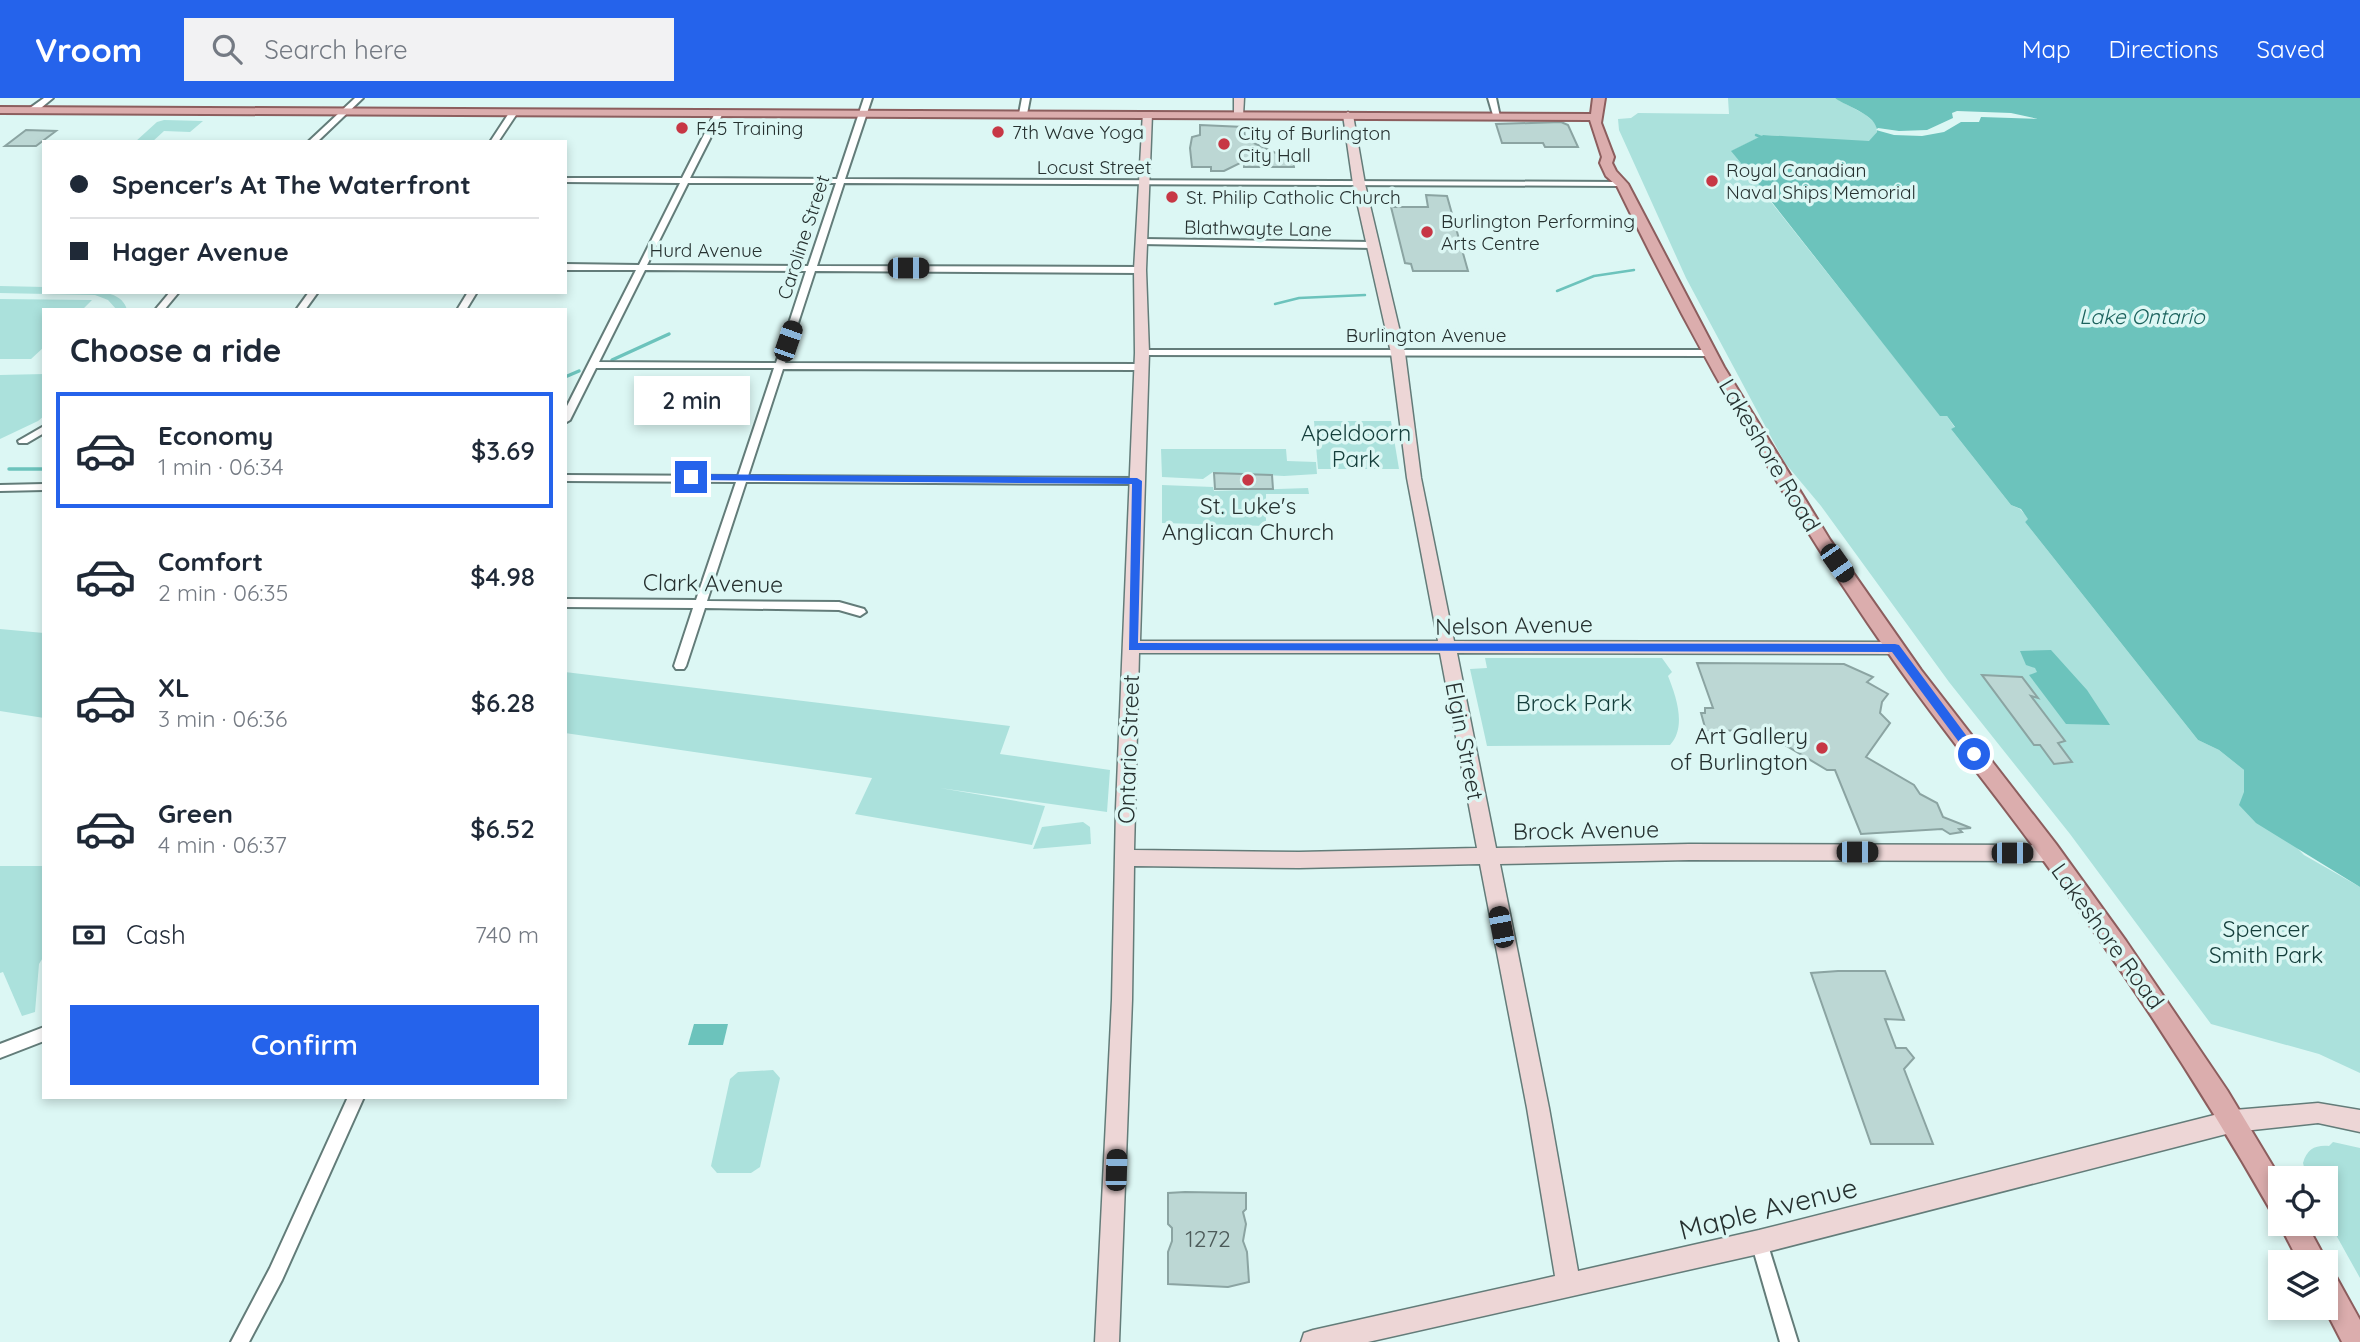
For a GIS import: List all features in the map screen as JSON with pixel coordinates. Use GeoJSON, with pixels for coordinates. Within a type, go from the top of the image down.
{"type":"FeatureCollection","features":[{"type":"Feature","properties":{"kind":"main road","name":"Lakeshore Road"},"geometry":{"type":"LineString","coordinates":[[1599,98],[1596,128],[1608,157],[1606,163],[1610,173],[1622,184],[1649,243],[1764,450],[1895,648],[2151,993],[2234,1121],[2268,1181]]}},
{"type":"Feature","properties":{"kind":"main road"},"geometry":{"type":"LineString","coordinates":[[0,110],[1595,117]]}},
{"type":"Feature","properties":{"kind":"main road"},"geometry":{"type":"LineString","coordinates":[[2338,1306],[2357,1342]]}},
{"type":"Feature","properties":{"kind":"street"},"geometry":{"type":"LineString","coordinates":[[33,110],[49,98]]}},
{"type":"Feature","properties":{"kind":"street"},"geometry":{"type":"LineString","coordinates":[[314,140],[359,98]]}},
{"type":"Feature","properties":{"kind":"street","name":"Caroline Street"},"geometry":{"type":"LineString","coordinates":[[680,666],[868,98]]}},
{"type":"Feature","properties":{"kind":"street"},"geometry":{"type":"LineString","coordinates":[[1023,114],[1026,98]]}},
{"type":"Feature","properties":{"kind":"street"},"geometry":{"type":"LineString","coordinates":[[1239,98],[1239,114]]}},
{"type":"Feature","properties":{"kind":"street"},"geometry":{"type":"LineString","coordinates":[[1492,98],[1497,115]]}},
{"type":"Feature","properties":{"kind":"street"},"geometry":{"type":"LineString","coordinates":[[495,140],[514,112]]}},
{"type":"Feature","properties":{"kind":"street"},"geometry":{"type":"LineString","coordinates":[[567,416],[719,113]]}},
{"type":"Feature","properties":{"kind":"street","name":"Ontario Street"},"geometry":{"type":"LineString","coordinates":[[1107,1342],[1116,1170],[1141,360],[1140,270],[1147,114]]}},
{"type":"Feature","properties":{"kind":"street","name":"Elgin Street"},"geometry":{"type":"LineString","coordinates":[[1348,115],[1359,184],[1398,353],[1415,478],[1446,649],[1538,1108],[1568,1284]]}},
{"type":"Feature","properties":{"kind":"street","name":"Locust Street"},"geometry":{"type":"LineString","coordinates":[[567,180],[1622,184]]}},
{"type":"Feature","properties":{"kind":"street","name":"Blathwayte Lane"},"geometry":{"type":"LineString","coordinates":[[1143,242],[1373,245]]}},
{"type":"Feature","properties":{"kind":"street","name":"Hurd Avenue"},"geometry":{"type":"LineString","coordinates":[[567,267],[1140,270]]}},
{"type":"Feature","properties":{"kind":"street"},"geometry":{"type":"LineString","coordinates":[[161,308],[173,294]]}},
{"type":"Feature","properties":{"kind":"street"},"geometry":{"type":"LineString","coordinates":[[302,308],[312,294]]}},
{"type":"Feature","properties":{"kind":"street","name":"Burlington Avenue"},"geometry":{"type":"LineString","coordinates":[[592,365],[779,366],[1398,353],[1710,353]]}},
{"type":"Feature","properties":{"kind":"street"},"geometry":{"type":"LineString","coordinates":[[23,441],[42,430]]}},
{"type":"Feature","properties":{"kind":"street"},"geometry":{"type":"LineString","coordinates":[[567,478],[1137,481]]}},
{"type":"Feature","properties":{"kind":"street"},"geometry":{"type":"LineString","coordinates":[[0,488],[42,487]]}},
{"type":"Feature","properties":{"kind":"street","name":"Clark Avenue"},"geometry":{"type":"LineString","coordinates":[[567,603],[839,606],[860,612]]}},
{"type":"Feature","properties":{"kind":"street","name":"Nelson Avenue"},"geometry":{"type":"LineString","coordinates":[[1133,647],[1895,648]]}},
{"type":"Feature","properties":{"kind":"street","name":"Brock Avenue"},"geometry":{"type":"LineString","coordinates":[[1125,858],[1487,857],[1689,852],[2049,853]]}},
{"type":"Feature","properties":{"kind":"street"},"geometry":{"type":"LineString","coordinates":[[0,1051],[42,1035]]}},
{"type":"Feature","properties":{"kind":"street"},"geometry":{"type":"LineString","coordinates":[[240,1342],[276,1274],[355,1099]]}},
{"type":"Feature","properties":{"kind":"street"},"geometry":{"type":"LineString","coordinates":[[2234,1121],[2319,1113],[2360,1121]]}},
{"type":"Feature","properties":{"kind":"street","name":"Maple Avenue"},"geometry":{"type":"LineString","coordinates":[[1313,1342],[1759,1242],[2234,1121]]}},
{"type":"Feature","properties":{"kind":"street"},"geometry":{"type":"LineString","coordinates":[[1759,1242],[1789,1342]]}},
{"type":"Feature","properties":{"kind":"green space","name":"Spencer Smith Park"},"geometry":{"type":"Polygon","coordinates":[[[1728,98],[1835,98],[1866,115],[1876,124],[1877,132],[1869,142],[1763,135],[1732,151],[1770,193],[1775,200],[1771,202],[1940,415],[1947,416],[1955,428],[1951,429],[2011,505],[2020,509],[2029,519],[2025,522],[2198,740],[2219,750],[2244,770],[2244,793],[2304,855],[2360,887],[2360,1073],[2319,1054],[2211,1024],[2070,834],[1949,682],[1821,506],[1785,463],[1686,278],[1619,130],[1618,119],[1631,118],[1638,113],[1729,114],[1728,98]]]}},
{"type":"Feature","properties":{"kind":"green space"},"geometry":{"type":"Polygon","coordinates":[[[203,121],[190,132],[164,131],[154,140],[137,140],[157,122],[203,121]]]}},
{"type":"Feature","properties":{"kind":"green space"},"geometry":{"type":"Polygon","coordinates":[[[0,286],[42,287],[42,294],[0,293],[0,286]]]}},
{"type":"Feature","properties":{"kind":"green space"},"geometry":{"type":"Polygon","coordinates":[[[48,294],[110,294],[123,301],[126,308],[115,308],[108,300],[95,295],[48,294]]]}},
{"type":"Feature","properties":{"kind":"green space"},"geometry":{"type":"Polygon","coordinates":[[[0,299],[92,300],[84,308],[42,308],[42,349],[31,359],[0,359],[0,299]]]}},
{"type":"Feature","properties":{"kind":"green space"},"geometry":{"type":"Polygon","coordinates":[[[42,374],[42,418],[0,439],[0,375],[42,374]]]}},
{"type":"Feature","properties":{"kind":"green space","name":"Apeldoorn Park"},"geometry":{"type":"Polygon","coordinates":[[[1314,421],[1391,421],[1399,469],[1318,469],[1314,421]]]}},
{"type":"Feature","properties":{"kind":"green space"},"geometry":{"type":"Polygon","coordinates":[[[1161,449],[1286,449],[1287,461],[1316,462],[1317,474],[1284,476],[1213,472],[1203,479],[1162,477],[1161,449]]]}},
{"type":"Feature","properties":{"kind":"green space"},"geometry":{"type":"Polygon","coordinates":[[[1162,485],[1213,487],[1214,491],[1308,488],[1309,494],[1266,494],[1266,526],[1162,523],[1162,485]]]}},
{"type":"Feature","properties":{"kind":"green space"},"geometry":{"type":"Polygon","coordinates":[[[0,629],[42,633],[42,718],[0,711],[0,629]]]}},
{"type":"Feature","properties":{"kind":"green space","name":"Brock Park"},"geometry":{"type":"Polygon","coordinates":[[[1485,658],[1662,658],[1672,672],[1668,676],[1677,702],[1679,721],[1675,738],[1670,745],[1487,746],[1470,669],[1487,668],[1485,658]]]}},
{"type":"Feature","properties":{"kind":"green space"},"geometry":{"type":"Polygon","coordinates":[[[567,672],[1010,726],[1000,754],[1110,770],[1107,812],[940,788],[1045,806],[1032,845],[855,814],[872,778],[567,733],[567,672]]]}},
{"type":"Feature","properties":{"kind":"green space"},"geometry":{"type":"Polygon","coordinates":[[[1083,822],[1090,827],[1091,844],[1033,849],[1042,827],[1083,822]]]}},
{"type":"Feature","properties":{"kind":"green space"},"geometry":{"type":"Polygon","coordinates":[[[0,866],[42,866],[42,959],[39,964],[35,1012],[22,1016],[3,972],[0,973],[0,866]]]}},
{"type":"Feature","properties":{"kind":"green space"},"geometry":{"type":"Polygon","coordinates":[[[773,1070],[780,1078],[760,1167],[751,1173],[717,1173],[711,1166],[730,1079],[738,1072],[773,1070]]]}},
{"type":"Feature","properties":{"kind":"green space"},"geometry":{"type":"Polygon","coordinates":[[[2333,1142],[2360,1148],[2360,1278],[2337,1236],[2338,1166],[2304,1166],[2303,1163],[2312,1149],[2329,1146],[2333,1142]]]}},
{"type":"Feature","properties":{"kind":"water","name":"Lake Ontario"},"geometry":{"type":"Polygon","coordinates":[[[1835,98],[2360,98],[2360,887],[2256,823],[2239,805],[2244,792],[2244,770],[2219,750],[2198,740],[2025,522],[2028,519],[2021,509],[2011,505],[1951,429],[1955,427],[1947,416],[1940,416],[1771,201],[1775,200],[1770,193],[1765,192],[1731,151],[1763,135],[1869,141],[1877,132],[1873,121],[1835,98]]]}},
{"type":"Feature","properties":{"kind":"water"},"geometry":{"type":"Polygon","coordinates":[[[2051,650],[2087,690],[2110,725],[2066,724],[2029,675],[2037,672],[2035,668],[2026,665],[2020,651],[2051,650]]]}},
{"type":"Feature","properties":{"kind":"water"},"geometry":{"type":"Polygon","coordinates":[[[694,1024],[728,1024],[723,1045],[688,1045],[694,1024]]]}},
{"type":"Feature","properties":{"kind":"pier"},"geometry":{"type":"Polygon","coordinates":[[[1952,113],[2011,113],[2038,119],[1981,117],[1979,122],[1961,122],[1944,132],[1922,136],[1894,135],[1876,130],[1927,130],[1953,118],[1952,113]]]}},
{"type":"Feature","properties":{"kind":"building"},"geometry":{"type":"Polygon","coordinates":[[[1561,122],[1568,125],[1578,147],[1545,147],[1543,143],[1502,143],[1496,124],[1561,122]]]}},
{"type":"Feature","properties":{"kind":"building","name":"City of Burlington City Hall"},"geometry":{"type":"Polygon","coordinates":[[[1200,125],[1244,127],[1245,139],[1278,154],[1293,154],[1294,167],[1244,167],[1244,161],[1224,171],[1211,171],[1211,167],[1192,167],[1192,137],[1200,135],[1200,125]]]}},
{"type":"Feature","properties":{"kind":"building"},"geometry":{"type":"Polygon","coordinates":[[[26,130],[56,131],[36,146],[5,146],[26,130]]]}},
{"type":"Feature","properties":{"kind":"building","name":"Burlington Performing Arts Centre"},"geometry":{"type":"Polygon","coordinates":[[[1426,195],[1447,196],[1468,271],[1413,271],[1411,264],[1405,263],[1391,207],[1428,207],[1426,195]]]}},
{"type":"Feature","properties":{"kind":"building","name":"St. Luke's Anglican Church"},"geometry":{"type":"Polygon","coordinates":[[[1214,473],[1272,475],[1273,489],[1215,489],[1214,473]]]}},
{"type":"Feature","properties":{"kind":"building","name":"Art Gallery of Burlington"},"geometry":{"type":"Polygon","coordinates":[[[1697,663],[1844,664],[1873,677],[1867,682],[1888,694],[1882,702],[1880,713],[1890,723],[1866,757],[1914,785],[1920,794],[1937,803],[1943,817],[1971,828],[1959,829],[1962,832],[1950,834],[1942,829],[1861,834],[1835,770],[1827,770],[1760,730],[1706,731],[1701,713],[1705,713],[1705,708],[1713,708],[1697,663]]]}},
{"type":"Feature","properties":{"kind":"building"},"geometry":{"type":"Polygon","coordinates":[[[1982,675],[2022,677],[2038,698],[2031,696],[2065,741],[2058,743],[2072,762],[2054,764],[2040,745],[2034,745],[1982,675]]]}},
{"type":"Feature","properties":{"kind":"building"},"geometry":{"type":"Polygon","coordinates":[[[1885,971],[1904,1020],[1885,1019],[1896,1048],[1906,1048],[1914,1058],[1904,1069],[1933,1144],[1871,1144],[1811,973],[1885,971]]]}},
{"type":"Feature","properties":{"kind":"building"},"geometry":{"type":"Polygon","coordinates":[[[1168,1193],[1246,1193],[1243,1241],[1247,1252],[1249,1282],[1228,1287],[1168,1284],[1168,1252],[1172,1241],[1172,1228],[1168,1224],[1168,1193]]]}},
{"type":"Feature","properties":{"kind":"waterway"},"geometry":{"type":"LineString","coordinates":[[1756,135],[1761,137]]}},
{"type":"Feature","properties":{"kind":"waterway"},"geometry":{"type":"LineString","coordinates":[[1557,291],[1594,276],[1634,270]]}},
{"type":"Feature","properties":{"kind":"waterway"},"geometry":{"type":"LineString","coordinates":[[1275,304],[1299,298],[1365,295]]}},
{"type":"Feature","properties":{"kind":"waterway"},"geometry":{"type":"LineString","coordinates":[[612,360],[669,334]]}},
{"type":"Feature","properties":{"kind":"waterway"},"geometry":{"type":"LineString","coordinates":[[567,376],[579,371]]}},
{"type":"Feature","properties":{"kind":"waterway"},"geometry":{"type":"LineString","coordinates":[[9,469],[42,469]]}},
{"type":"Feature","properties":{"kind":"place","name":"F45 Training"},"geometry":{"type":"Point","coordinates":[682,128]}},
{"type":"Feature","properties":{"kind":"place","name":"7th Wave Yoga"},"geometry":{"type":"Point","coordinates":[998,132]}},
{"type":"Feature","properties":{"kind":"place","name":"City of Burlington City Hall"},"geometry":{"type":"Point","coordinates":[1224,144]}},
{"type":"Feature","properties":{"kind":"place","name":"Royal Canadian Naval Ships Memorial"},"geometry":{"type":"Point","coordinates":[1712,181]}},
{"type":"Feature","properties":{"kind":"place","name":"St. Philip Catholic Church"},"geometry":{"type":"Point","coordinates":[1172,197]}},
{"type":"Feature","properties":{"kind":"place","name":"Burlington Performing Arts Centre"},"geometry":{"type":"Point","coordinates":[1427,232]}},
{"type":"Feature","properties":{"kind":"place","name":"St. Luke's Anglican Church"},"geometry":{"type":"Point","coordinates":[1248,480]}},
{"type":"Feature","properties":{"kind":"place","name":"Art Gallery of Burlington"},"geometry":{"type":"Point","coordinates":[1822,748]}},
{"type":"Feature","properties":{"kind":"route"},"geometry":{"type":"LineString","coordinates":[[691,477],[1137,481],[1133,647],[1895,648],[1974,754]]}}]}
